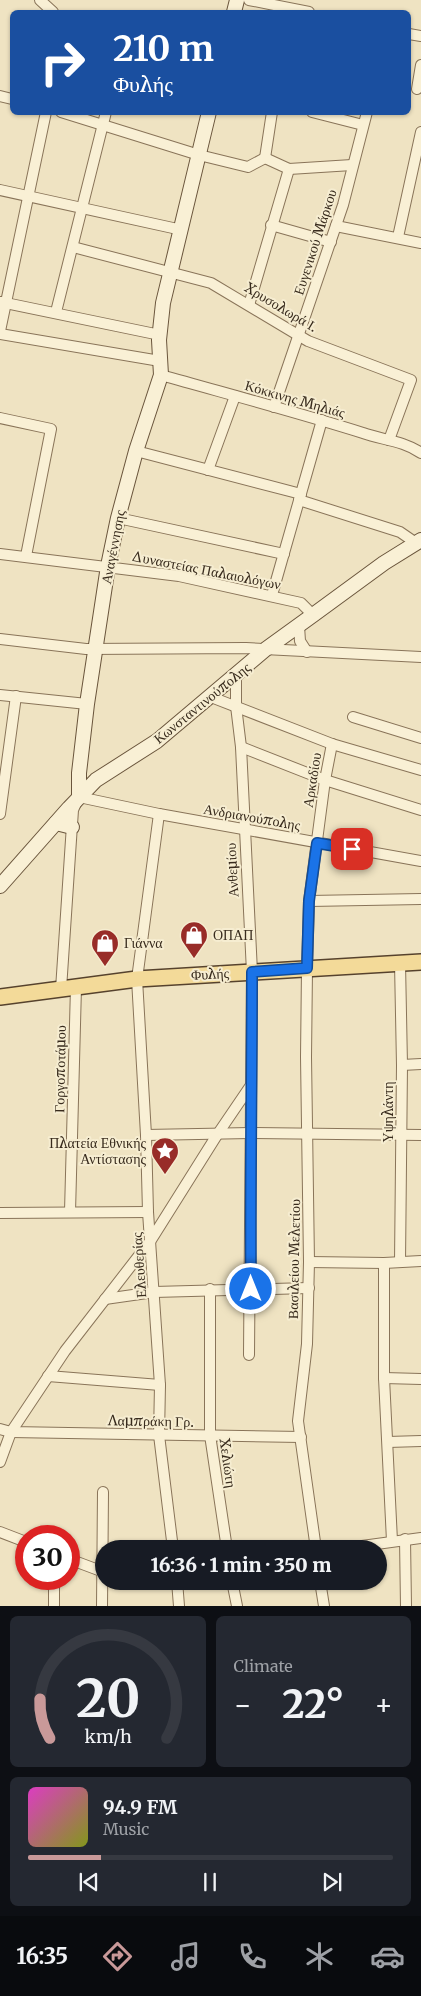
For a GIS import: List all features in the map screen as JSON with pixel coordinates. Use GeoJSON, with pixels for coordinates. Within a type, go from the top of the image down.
{"type":"FeatureCollection","features":[{"type":"Feature","properties":{"kind":"main road","name":"Φυλής"},"geometry":{"type":"LineString","coordinates":[[0,997],[137,979],[421,962]]}},
{"type":"Feature","properties":{"kind":"street"},"geometry":{"type":"LineString","coordinates":[[40,0],[51,10]]}},
{"type":"Feature","properties":{"kind":"street"},"geometry":{"type":"LineString","coordinates":[[249,0],[298,10]]}},
{"type":"Feature","properties":{"kind":"street"},"geometry":{"type":"LineString","coordinates":[[416,88],[421,65]]}},
{"type":"Feature","properties":{"kind":"street"},"geometry":{"type":"LineString","coordinates":[[45,115],[30,196],[3,302],[0,332],[160,360]]}},
{"type":"Feature","properties":{"kind":"street"},"geometry":{"type":"LineString","coordinates":[[71,115],[200,155],[248,167],[264,158]]}},
{"type":"Feature","properties":{"kind":"street"},"geometry":{"type":"LineString","coordinates":[[56,312],[105,115]]}},
{"type":"Feature","properties":{"kind":"street","name":"Αναγέννησης"},"geometry":{"type":"LineString","coordinates":[[69,988],[73,810],[79,796],[79,773],[87,704],[108,566],[118,518],[136,451],[161,375],[160,335],[164,303],[208,115]]}},
{"type":"Feature","properties":{"kind":"street"},"geometry":{"type":"LineString","coordinates":[[264,158],[271,115]]}},
{"type":"Feature","properties":{"kind":"street"},"geometry":{"type":"LineString","coordinates":[[323,115],[363,126]]}},
{"type":"Feature","properties":{"kind":"street","name":"Ευγενικού Μάρκου"},"geometry":{"type":"LineString","coordinates":[[274,407],[343,205],[366,115]]}},
{"type":"Feature","properties":{"kind":"street"},"geometry":{"type":"LineString","coordinates":[[398,237],[421,132]]}},
{"type":"Feature","properties":{"kind":"street"},"geometry":{"type":"LineString","coordinates":[[264,158],[289,169],[352,165]]}},
{"type":"Feature","properties":{"kind":"street"},"geometry":{"type":"LineString","coordinates":[[248,304],[289,169]]}},
{"type":"Feature","properties":{"kind":"street"},"geometry":{"type":"LineString","coordinates":[[0,190],[182,230]]}},
{"type":"Feature","properties":{"kind":"street"},"geometry":{"type":"LineString","coordinates":[[271,225],[331,242]]}},
{"type":"Feature","properties":{"kind":"street"},"geometry":{"type":"LineString","coordinates":[[336,226],[421,242]]}},
{"type":"Feature","properties":{"kind":"street","name":"Χρυσολωρά Ι."},"geometry":{"type":"LineString","coordinates":[[73,247],[172,274],[211,282],[298,337],[411,380],[389,440]]}},
{"type":"Feature","properties":{"kind":"street"},"geometry":{"type":"LineString","coordinates":[[3,302],[160,335]]}},
{"type":"Feature","properties":{"kind":"street","name":"Κόκκινης Μηλιάς"},"geometry":{"type":"LineString","coordinates":[[161,375],[408,445],[421,453]]}},
{"type":"Feature","properties":{"kind":"street"},"geometry":{"type":"LineString","coordinates":[[208,470],[235,396]]}},
{"type":"Feature","properties":{"kind":"street"},"geometry":{"type":"LineString","coordinates":[[0,418],[51,429],[26,556]]}},
{"type":"Feature","properties":{"kind":"street"},"geometry":{"type":"LineString","coordinates":[[272,596],[322,420]]}},
{"type":"Feature","properties":{"kind":"street"},"geometry":{"type":"LineString","coordinates":[[136,451],[300,497],[400,532],[418,542]]}},
{"type":"Feature","properties":{"kind":"street"},"geometry":{"type":"LineString","coordinates":[[118,518],[284,554]]}},
{"type":"Feature","properties":{"kind":"street","name":"Κωνσταντινούπολης"},"geometry":{"type":"LineString","coordinates":[[1,884],[79,796],[96,780],[156,741],[266,650],[384,563],[418,542]]}},
{"type":"Feature","properties":{"kind":"street","name":"Δυναστείας Παλαιολόγων"},"geometry":{"type":"LineString","coordinates":[[0,554],[179,576],[302,603],[313,615]]}},
{"type":"Feature","properties":{"kind":"street"},"geometry":{"type":"LineString","coordinates":[[299,626],[300,641],[307,652]]}},
{"type":"Feature","properties":{"kind":"street"},"geometry":{"type":"LineString","coordinates":[[0,639],[43,645],[96,649],[181,647],[421,657]]}},
{"type":"Feature","properties":{"kind":"street","name":"Ανθεμίου"},"geometry":{"type":"LineString","coordinates":[[236,676],[236,706],[241,746],[252,972],[249,1355]]}},
{"type":"Feature","properties":{"kind":"street"},"geometry":{"type":"LineString","coordinates":[[0,695],[87,704]]}},
{"type":"Feature","properties":{"kind":"street"},"geometry":{"type":"LineString","coordinates":[[0,814],[16,696]]}},
{"type":"Feature","properties":{"kind":"street"},"geometry":{"type":"LineString","coordinates":[[211,697],[332,744],[421,770]]}},
{"type":"Feature","properties":{"kind":"street"},"geometry":{"type":"LineString","coordinates":[[353,716],[421,738]]}},
{"type":"Feature","properties":{"kind":"street","name":"Αρκαδίου"},"geometry":{"type":"LineString","coordinates":[[307,968],[309,901],[325,780],[332,744]]}},
{"type":"Feature","properties":{"kind":"street"},"geometry":{"type":"LineString","coordinates":[[241,746],[325,780],[421,810]]}},
{"type":"Feature","properties":{"kind":"street","name":"Ανδριανούπολης"},"geometry":{"type":"LineString","coordinates":[[79,796],[159,814],[421,861]]}},
{"type":"Feature","properties":{"kind":"street","name":"Ελευθερίας"},"geometry":{"type":"LineString","coordinates":[[159,814],[137,979],[146,1135],[148,1212],[160,1385],[159,1436],[172,1540]]}},
{"type":"Feature","properties":{"kind":"street"},"geometry":{"type":"LineString","coordinates":[[56,823],[72,827]]}},
{"type":"Feature","properties":{"kind":"street"},"geometry":{"type":"LineString","coordinates":[[309,901],[421,899]]}},
{"type":"Feature","properties":{"kind":"street","name":"Υψηλάντη"},"geometry":{"type":"LineString","coordinates":[[400,963],[402,1065],[400,1262]]}},
{"type":"Feature","properties":{"kind":"street","name":"Βασιλείου Μελετίου"},"geometry":{"type":"LineString","coordinates":[[307,968],[309,1288],[307,1344],[298,1421],[315,1540]]}},
{"type":"Feature","properties":{"kind":"street","name":"Γοργοποτάμου"},"geometry":{"type":"LineString","coordinates":[[69,988],[70,1212]]}},
{"type":"Feature","properties":{"kind":"street"},"geometry":{"type":"LineString","coordinates":[[402,1065],[421,1064]]}},
{"type":"Feature","properties":{"kind":"street"},"geometry":{"type":"LineString","coordinates":[[0,1462],[11,1432],[48,1376],[65,1351],[151,1240],[217,1135],[252,1084]]}},
{"type":"Feature","properties":{"kind":"street"},"geometry":{"type":"LineString","coordinates":[[146,1135],[250,1133],[421,1135]]}},
{"type":"Feature","properties":{"kind":"street"},"geometry":{"type":"LineString","coordinates":[[0,1213],[148,1212]]}},
{"type":"Feature","properties":{"kind":"street"},"geometry":{"type":"LineString","coordinates":[[309,1262],[384,1263],[421,1261]]}},
{"type":"Feature","properties":{"kind":"street"},"geometry":{"type":"LineString","coordinates":[[384,1263],[384,1378],[392,1541]]}},
{"type":"Feature","properties":{"kind":"street"},"geometry":{"type":"LineString","coordinates":[[106,1299],[154,1292],[309,1288]]}},
{"type":"Feature","properties":{"kind":"street","name":"Χελιώτη"},"geometry":{"type":"LineString","coordinates":[[210,1290],[210,1435],[226,1540]]}},
{"type":"Feature","properties":{"kind":"street"},"geometry":{"type":"LineString","coordinates":[[48,1376],[160,1385]]}},
{"type":"Feature","properties":{"kind":"street"},"geometry":{"type":"LineString","coordinates":[[384,1378],[421,1379]]}},
{"type":"Feature","properties":{"kind":"street","name":"Λαμπράκη Γρ."},"geometry":{"type":"LineString","coordinates":[[0,1429],[11,1432],[159,1436],[301,1437]]}},
{"type":"Feature","properties":{"kind":"street"},"geometry":{"type":"LineString","coordinates":[[388,1442],[421,1441]]}},
{"type":"Feature","properties":{"kind":"street"},"geometry":{"type":"LineString","coordinates":[[103,1492],[103,1540]]}},
{"type":"Feature","properties":{"kind":"street"},"geometry":{"type":"LineString","coordinates":[[0,1532],[15,1538]]}},
{"type":"Feature","properties":{"kind":"street"},"geometry":{"type":"LineString","coordinates":[[387,1542],[421,1538]]}},
{"type":"Feature","properties":{"kind":"street"},"geometry":{"type":"LineString","coordinates":[[405,1539],[406,1606]]}},
{"type":"Feature","properties":{"kind":"street"},"geometry":{"type":"LineString","coordinates":[[80,1564],[95,1571]]}},
{"type":"Feature","properties":{"kind":"street"},"geometry":{"type":"LineString","coordinates":[[54,1590],[54,1606]]}},
{"type":"Feature","properties":{"kind":"street"},"geometry":{"type":"LineString","coordinates":[[102,1606],[103,1590]]}},
{"type":"Feature","properties":{"kind":"street"},"geometry":{"type":"LineString","coordinates":[[178,1590],[179,1606]]}},
{"type":"Feature","properties":{"kind":"street"},"geometry":{"type":"LineString","coordinates":[[234,1590],[237,1606]]}},
{"type":"Feature","properties":{"kind":"street"},"geometry":{"type":"LineString","coordinates":[[321,1590],[324,1606]]}},
{"type":"Feature","properties":{"kind":"place","name":"ΟΠΑΠ"},"geometry":{"type":"Point","coordinates":[194,959]}},
{"type":"Feature","properties":{"kind":"place","name":"Γιάννα"},"geometry":{"type":"Point","coordinates":[105,967]}},
{"type":"Feature","properties":{"kind":"place","name":"Πλατεία Εθνικής Αντίστασης"},"geometry":{"type":"Point","coordinates":[165,1175]}},
{"type":"Feature","properties":{"kind":"route"},"geometry":{"type":"LineString","coordinates":[[251,1289],[252,972],[307,968],[309,901],[317,843],[352,849]]}}]}
